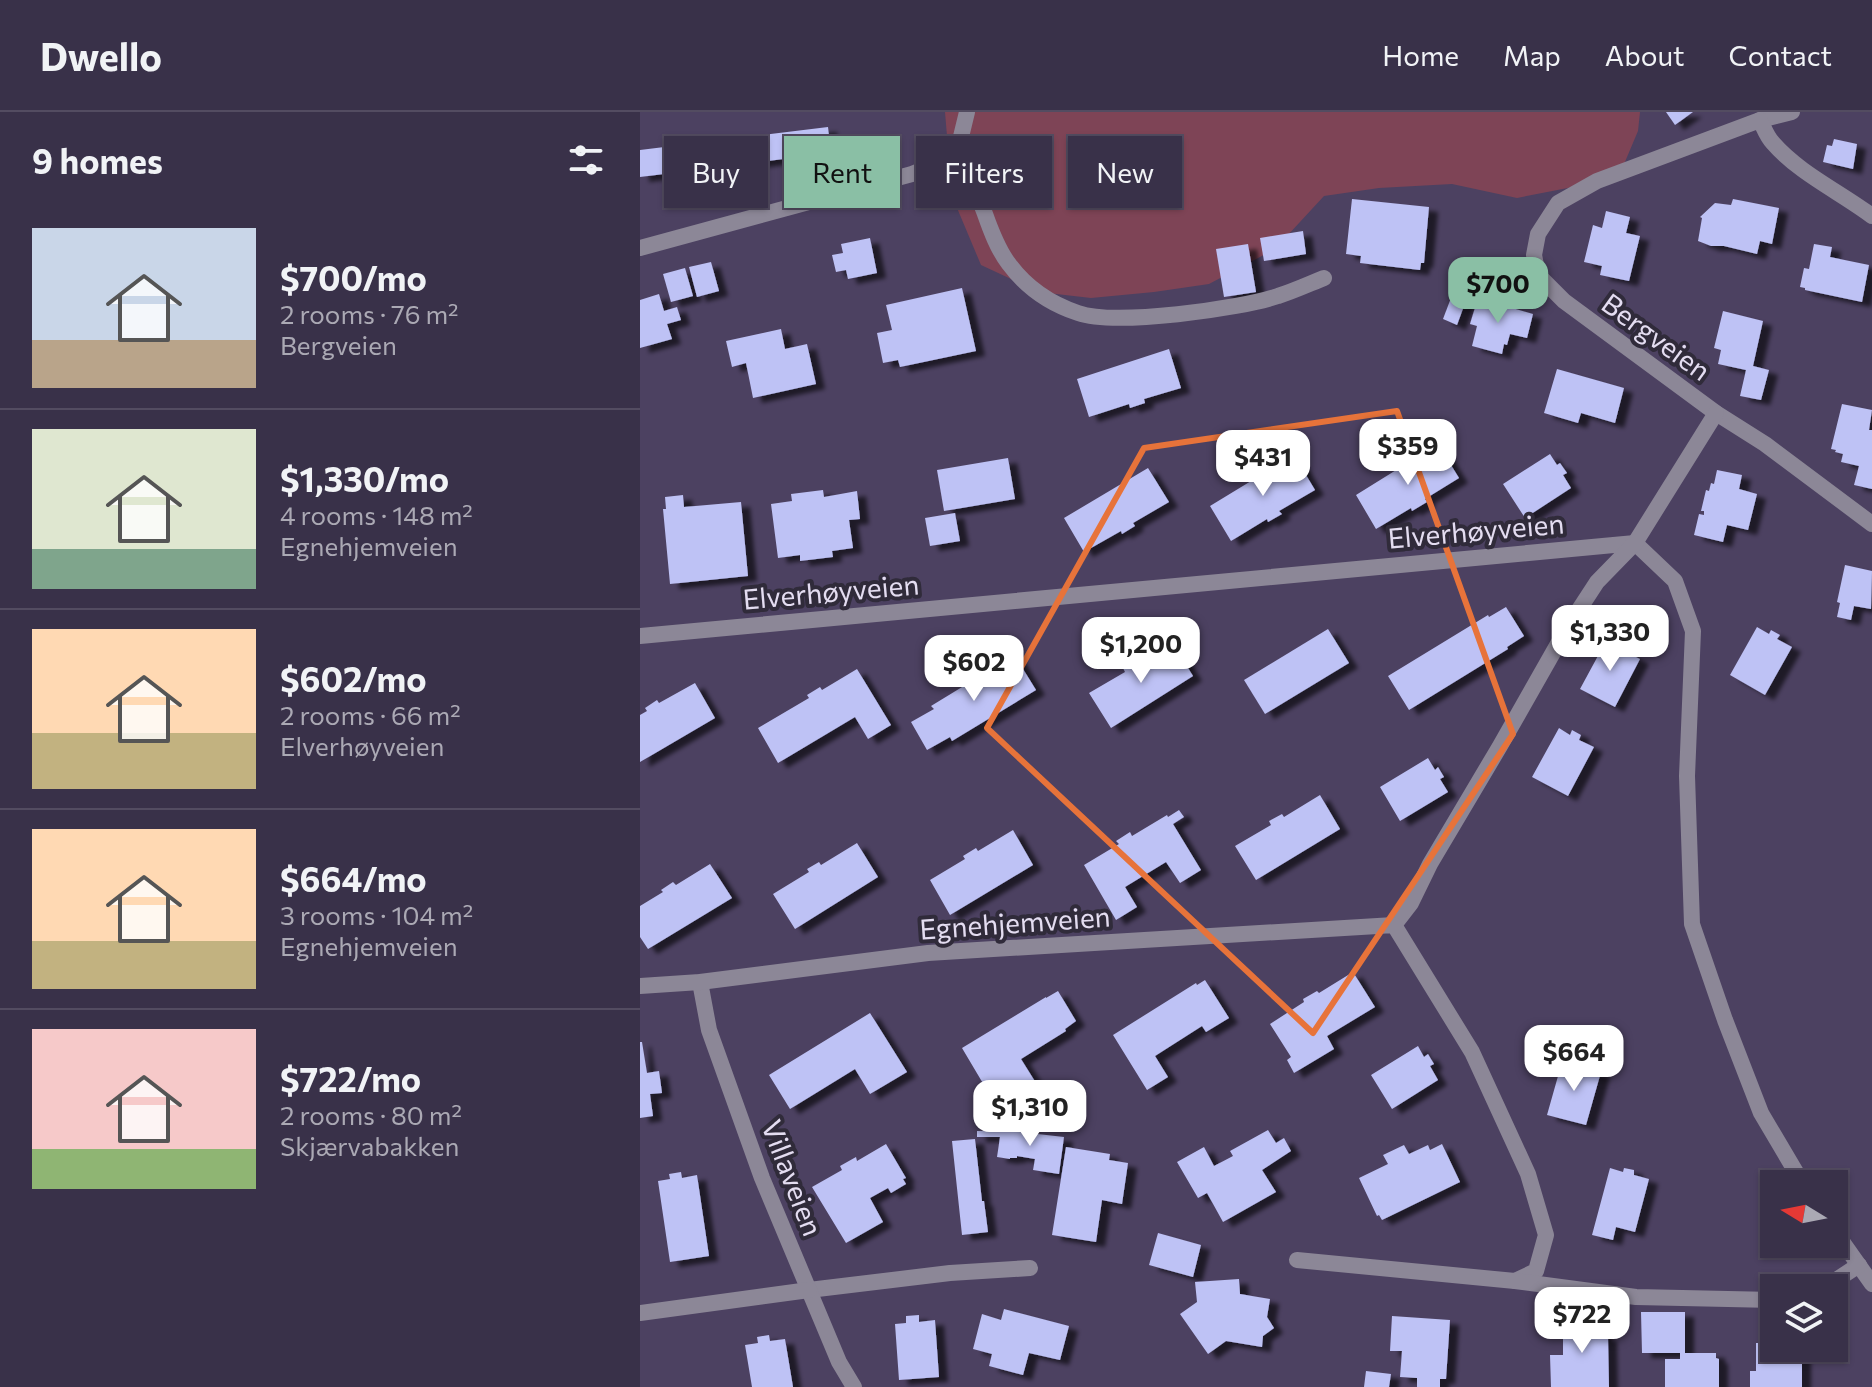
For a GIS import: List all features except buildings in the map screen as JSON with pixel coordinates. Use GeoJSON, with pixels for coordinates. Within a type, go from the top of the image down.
{"type":"FeatureCollection","features":[{"type":"Feature","properties":{"kind":"street"},"geometry":{"type":"LineString","coordinates":[[961,136],[967,112]]}},
{"type":"Feature","properties":{"kind":"street","name":"Bergveien"},"geometry":{"type":"LineString","coordinates":[[1792,112],[1760,120],[1597,181],[1558,203],[1538,234],[1534,255],[1538,275],[1564,301],[1872,524]]}},
{"type":"Feature","properties":{"kind":"street"},"geometry":{"type":"LineString","coordinates":[[1760,120],[1771,141],[1792,162],[1872,216]]}},
{"type":"Feature","properties":{"kind":"street"},"geometry":{"type":"LineString","coordinates":[[640,248],[916,172]]}},
{"type":"Feature","properties":{"kind":"street"},"geometry":{"type":"LineString","coordinates":[[983,208],[1006,261],[1022,280],[1051,301],[1094,317],[1136,317],[1240,305],[1277,297],[1324,278]]}},
{"type":"Feature","properties":{"kind":"street"},"geometry":{"type":"LineString","coordinates":[[1515,1281],[1536,1271],[1546,1235],[1528,1174],[1472,1052],[1394,925],[1411,903],[1430,864],[1567,628],[1597,582],[1635,543],[1716,413]]}},
{"type":"Feature","properties":{"kind":"street"},"geometry":{"type":"LineString","coordinates":[[1635,543],[1675,581],[1693,631],[1687,776],[1692,924],[1761,1113],[1795,1170]]}},
{"type":"Feature","properties":{"kind":"street","name":"Elverhøyveien"},"geometry":{"type":"LineString","coordinates":[[640,636],[1635,543]]}},
{"type":"Feature","properties":{"kind":"street","name":"Egnehjemveien"},"geometry":{"type":"LineString","coordinates":[[640,986],[700,982],[928,953],[1394,925]]}},
{"type":"Feature","properties":{"kind":"street","name":"Villaveien"},"geometry":{"type":"LineString","coordinates":[[700,982],[709,1030],[762,1178],[839,1362],[854,1387]]}},
{"type":"Feature","properties":{"kind":"street"},"geometry":{"type":"LineString","coordinates":[[1848,1250],[1872,1284]]}},
{"type":"Feature","properties":{"kind":"street"},"geometry":{"type":"LineString","coordinates":[[1297,1260],[1515,1281],[1636,1297],[1760,1300]]}},
{"type":"Feature","properties":{"kind":"street"},"geometry":{"type":"LineString","coordinates":[[1845,1274],[1859,1265]]}},
{"type":"Feature","properties":{"kind":"street"},"geometry":{"type":"LineString","coordinates":[[640,1313],[950,1273],[1030,1268]]}},
{"type":"Feature","properties":{"kind":"highlighted area"},"geometry":{"type":"Polygon","coordinates":[[[1397,411],[1513,734],[1313,1033],[987,728],[1144,448],[1397,411]]]}},
{"type":"Feature","properties":{"kind":"shaded area"},"geometry":{"type":"Polygon","coordinates":[[[945,112],[1640,112],[1638,131],[1619,176],[1517,198],[1452,184],[1379,188],[1324,196],[1275,249],[1209,284],[1091,298],[1039,292],[981,265],[957,208],[1052,208],[1052,136],[947,136],[945,112]]]}}]}
